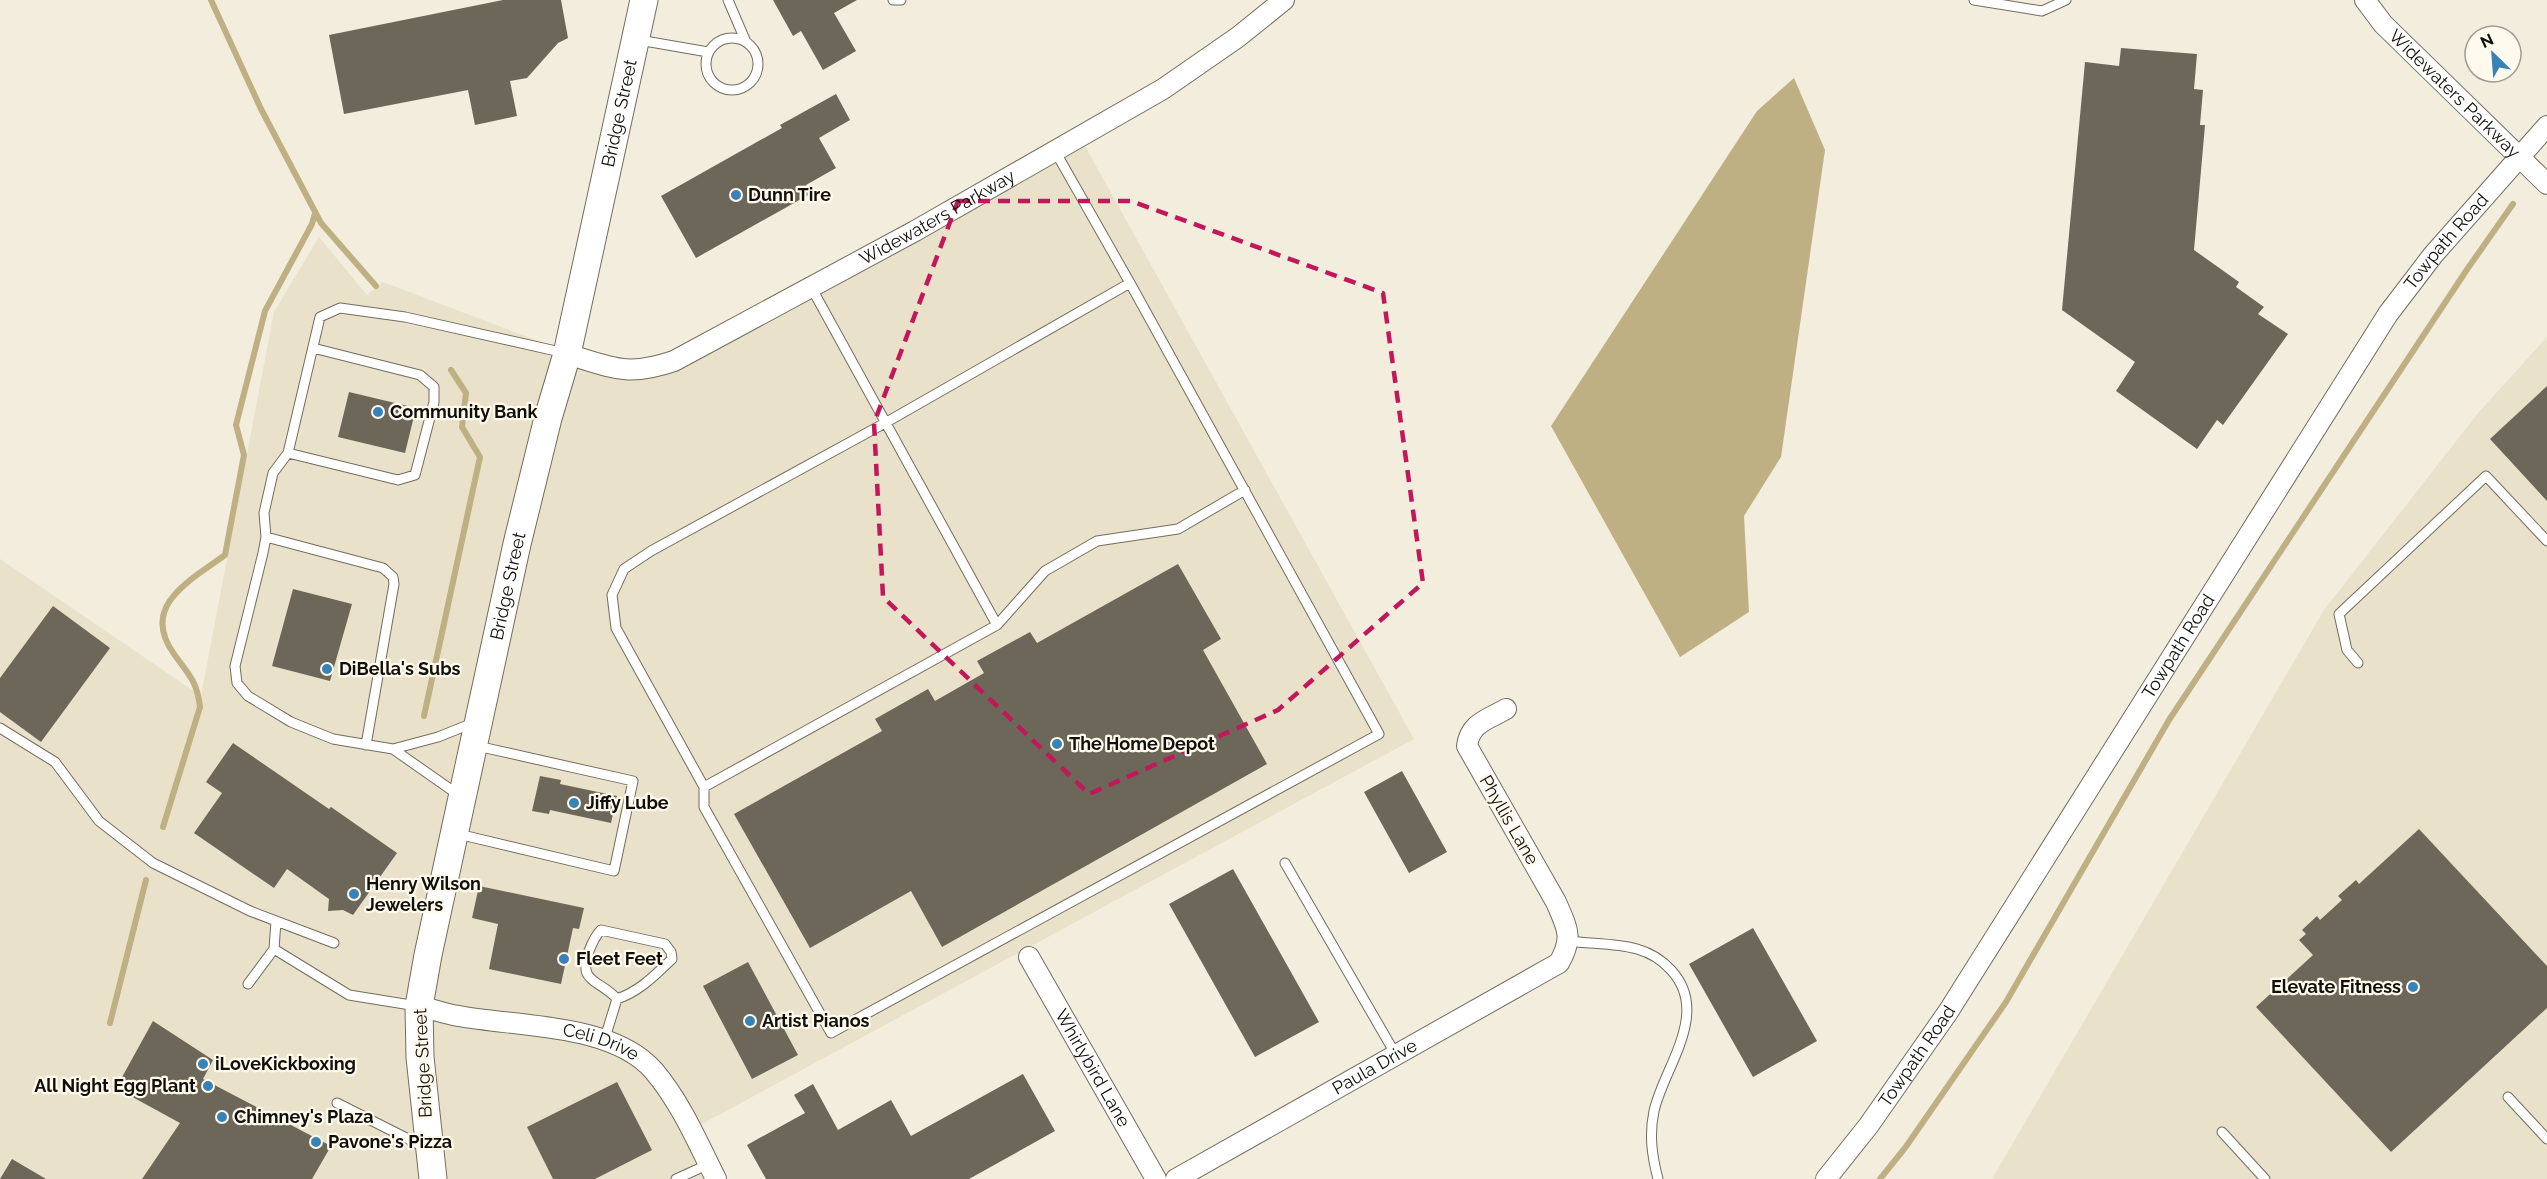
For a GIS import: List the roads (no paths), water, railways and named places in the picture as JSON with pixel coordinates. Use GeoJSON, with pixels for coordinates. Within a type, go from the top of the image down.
{"type":"FeatureCollection","features":[{"type":"Feature","properties":{"kind":"main road","name":"Bridge Street"},"geometry":{"type":"LineString","coordinates":[[434,1179],[420,1057],[418,1006],[453,832],[517,544],[548,418],[567,354],[644,0]]}},
{"type":"Feature","properties":{"kind":"street","name":"Widewaters Parkway"},"geometry":{"type":"LineString","coordinates":[[567,354],[620,371],[654,368],[674,361],[915,231],[1163,89],[1238,37],[1284,0]]}},
{"type":"Feature","properties":{"kind":"street","name":"Widewaters Parkway"},"geometry":{"type":"LineString","coordinates":[[2365,0],[2383,24],[2547,184]]}},
{"type":"Feature","properties":{"kind":"street","name":"Towpath Road"},"geometry":{"type":"LineString","coordinates":[[1826,1179],[1869,1125],[1948,1012],[2388,314],[2433,255],[2547,126]]}},
{"type":"Feature","properties":{"kind":"street","name":"Phyllis Lane"},"geometry":{"type":"LineString","coordinates":[[1506,709],[1474,727],[1468,734],[1467,746],[1556,902],[1567,927],[1568,945]]}},
{"type":"Feature","properties":{"kind":"street","name":"Paula Drive"},"geometry":{"type":"LineString","coordinates":[[1176,1179],[1559,963],[1568,945]]}},
{"type":"Feature","properties":{"kind":"street","name":"Whirlybird Lane"},"geometry":{"type":"LineString","coordinates":[[1029,957],[1156,1179]]}},
{"type":"Feature","properties":{"kind":"street","name":"Celi Drive"},"geometry":{"type":"LineString","coordinates":[[418,1006],[458,1016],[565,1031],[626,1049],[653,1070],[677,1102],[713,1172]]}},
{"type":"Feature","properties":{"kind":"lane"},"geometry":{"type":"LineString","coordinates":[[728,0],[746,42],[756,55],[757,71],[753,79],[740,89],[722,88],[715,84],[706,69],[708,52],[713,45],[729,38],[746,42]]}},
{"type":"Feature","properties":{"kind":"lane"},"geometry":{"type":"LineString","coordinates":[[892,0],[901,0]]}},
{"type":"Feature","properties":{"kind":"lane"},"geometry":{"type":"LineString","coordinates":[[1974,0],[2042,11],[2066,0]]}},
{"type":"Feature","properties":{"kind":"lane"},"geometry":{"type":"LineString","coordinates":[[636,40],[708,52]]}},
{"type":"Feature","properties":{"kind":"lane"},"geometry":{"type":"LineString","coordinates":[[1055,151],[1130,283],[1379,734],[831,1033],[704,807],[704,787],[616,628],[612,595],[624,569],[651,551],[885,423],[1130,283]]}},
{"type":"Feature","properties":{"kind":"lane"},"geometry":{"type":"LineString","coordinates":[[811,287],[997,625]]}},
{"type":"Feature","properties":{"kind":"lane"},"geometry":{"type":"LineString","coordinates":[[453,832],[614,871],[633,782],[475,733],[438,737],[393,749],[333,739],[291,722],[248,696],[237,683],[235,666],[266,537],[264,513],[273,473],[288,453],[320,317],[340,308],[405,317],[567,354]]}},
{"type":"Feature","properties":{"kind":"lane"},"geometry":{"type":"LineString","coordinates":[[288,453],[398,480],[415,475],[434,402],[434,387],[420,375],[313,348]]}},
{"type":"Feature","properties":{"kind":"lane"},"geometry":{"type":"LineString","coordinates":[[2358,663],[2347,650],[2339,614],[2486,476],[2547,542]]}},
{"type":"Feature","properties":{"kind":"lane"},"geometry":{"type":"LineString","coordinates":[[704,787],[997,625],[1045,571],[1097,541],[1178,529],[1245,490]]}},
{"type":"Feature","properties":{"kind":"lane"},"geometry":{"type":"LineString","coordinates":[[266,537],[383,568],[393,577],[394,584],[366,745]]}},
{"type":"Feature","properties":{"kind":"lane"},"geometry":{"type":"LineString","coordinates":[[0,728],[55,762],[99,821],[153,863],[250,911],[334,943]]}},
{"type":"Feature","properties":{"kind":"lane"},"geometry":{"type":"LineString","coordinates":[[393,749],[461,796]]}},
{"type":"Feature","properties":{"kind":"lane"},"geometry":{"type":"LineString","coordinates":[[1285,863],[1396,1055]]}},
{"type":"Feature","properties":{"kind":"lane"},"geometry":{"type":"LineString","coordinates":[[248,984],[274,949],[276,921]]}},
{"type":"Feature","properties":{"kind":"lane"},"geometry":{"type":"LineString","coordinates":[[601,930],[665,944],[671,952],[672,959],[634,993],[617,999],[588,976],[585,970],[584,965],[595,935],[601,930]]}},
{"type":"Feature","properties":{"kind":"lane"},"geometry":{"type":"LineString","coordinates":[[1568,945],[1637,948],[1660,959],[1677,977],[1687,997],[1687,1016],[1681,1043],[1654,1110],[1650,1143],[1658,1179]]}},
{"type":"Feature","properties":{"kind":"lane"},"geometry":{"type":"LineString","coordinates":[[274,949],[349,995],[418,1006]]}},
{"type":"Feature","properties":{"kind":"lane"},"geometry":{"type":"LineString","coordinates":[[604,1041],[617,999]]}},
{"type":"Feature","properties":{"kind":"lane"},"geometry":{"type":"LineString","coordinates":[[2508,1096],[2547,1139]]}},
{"type":"Feature","properties":{"kind":"lane"},"geometry":{"type":"LineString","coordinates":[[337,1103],[430,1149]]}},
{"type":"Feature","properties":{"kind":"lane"},"geometry":{"type":"LineString","coordinates":[[2222,1132],[2265,1179]]}},
{"type":"Feature","properties":{"kind":"lane"},"geometry":{"type":"LineString","coordinates":[[676,1179],[713,1172]]}},
{"type":"Feature","properties":{"kind":"waterway"},"geometry":{"type":"LineString","coordinates":[[211,0],[261,109],[321,223],[376,286]]}},
{"type":"Feature","properties":{"kind":"waterway"},"geometry":{"type":"LineString","coordinates":[[1880,1179],[1905,1148],[2006,1002],[2169,720],[2468,268],[2513,204]]}},
{"type":"Feature","properties":{"kind":"waterway"},"geometry":{"type":"LineString","coordinates":[[163,827],[200,707],[194,684],[165,637],[162,622],[166,608],[174,596],[198,574],[225,555],[244,455],[236,425],[265,311],[312,224],[315,213]]}},
{"type":"Feature","properties":{"kind":"waterway"},"geometry":{"type":"LineString","coordinates":[[424,716],[480,457],[462,427],[466,393],[451,370]]}},
{"type":"Feature","properties":{"kind":"waterway"},"geometry":{"type":"LineString","coordinates":[[110,1023],[146,880]]}},
{"type":"Feature","properties":{"kind":"place","name":"Dunn Tire"},"geometry":{"type":"Point","coordinates":[736,195]}},
{"type":"Feature","properties":{"kind":"place","name":"Community Bank"},"geometry":{"type":"Point","coordinates":[378,412]}},
{"type":"Feature","properties":{"kind":"place","name":"DiBella's Subs"},"geometry":{"type":"Point","coordinates":[327,669]}},
{"type":"Feature","properties":{"kind":"place","name":"The Home Depot"},"geometry":{"type":"Point","coordinates":[1057,744]}},
{"type":"Feature","properties":{"kind":"place","name":"Jiffy Lube"},"geometry":{"type":"Point","coordinates":[574,803]}},
{"type":"Feature","properties":{"kind":"place","name":"Henry Wilson Jewelers"},"geometry":{"type":"Point","coordinates":[354,894]}},
{"type":"Feature","properties":{"kind":"place","name":"Fleet Feet"},"geometry":{"type":"Point","coordinates":[564,959]}},
{"type":"Feature","properties":{"kind":"place","name":"Elevate Fitness"},"geometry":{"type":"Point","coordinates":[2413,987]}},
{"type":"Feature","properties":{"kind":"place","name":"Artist Pianos"},"geometry":{"type":"Point","coordinates":[750,1021]}},
{"type":"Feature","properties":{"kind":"place","name":"iLoveKickboxing"},"geometry":{"type":"Point","coordinates":[203,1064]}},
{"type":"Feature","properties":{"kind":"place","name":"All Night Egg Plant"},"geometry":{"type":"Point","coordinates":[208,1086]}},
{"type":"Feature","properties":{"kind":"place","name":"Chimney's Plaza"},"geometry":{"type":"Point","coordinates":[222,1117]}},
{"type":"Feature","properties":{"kind":"place","name":"Pavone's Pizza"},"geometry":{"type":"Point","coordinates":[316,1142]}}]}
